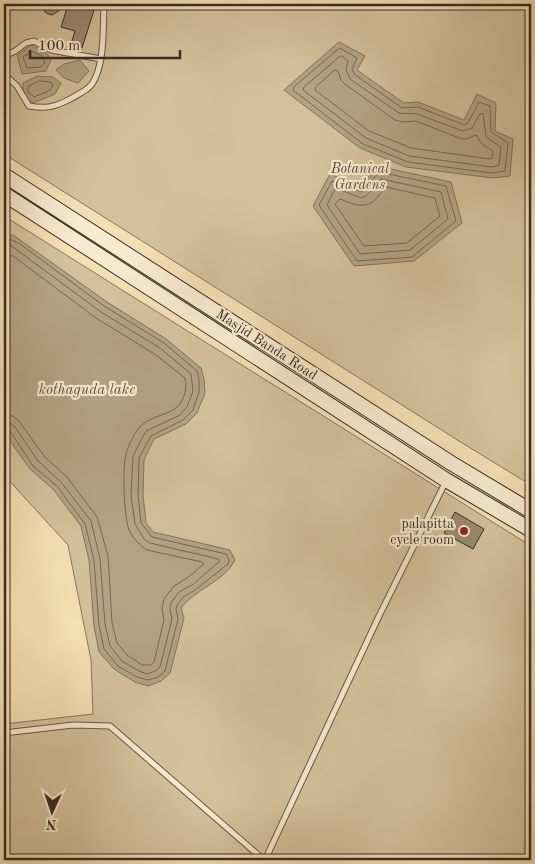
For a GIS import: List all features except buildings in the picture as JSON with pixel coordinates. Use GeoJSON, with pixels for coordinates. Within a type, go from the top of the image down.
{"type":"FeatureCollection","features":[{"type":"Feature","properties":{"kind":"main road","name":"Masjid Banda Road"},"geometry":{"type":"LineString","coordinates":[[4,175],[435,453],[531,511]]}},
{"type":"Feature","properties":{"kind":"main road","name":"Masjid Banda Road"},"geometry":{"type":"LineString","coordinates":[[4,194],[446,480],[531,530]]}},
{"type":"Feature","properties":{"kind":"lane"},"geometry":{"type":"LineString","coordinates":[[4,74],[16,86],[29,106],[46,108],[62,103],[92,85],[101,59],[104,4]]}},
{"type":"Feature","properties":{"kind":"lane"},"geometry":{"type":"LineString","coordinates":[[4,56],[26,43],[34,41],[51,50],[101,59]]}},
{"type":"Feature","properties":{"kind":"lane"},"geometry":{"type":"LineString","coordinates":[[4,733],[73,726],[110,726],[265,860],[375,625],[446,480]]}},
{"type":"Feature","properties":{"kind":"green space","name":"Botanical Gardens"},"geometry":{"type":"Polygon","coordinates":[[[4,4],[531,4],[531,485],[4,154],[4,4]]]}},
{"type":"Feature","properties":{"kind":"green space"},"geometry":{"type":"Polygon","coordinates":[[[4,216],[531,546],[531,854],[525,860],[4,860],[4,724],[93,714],[91,660],[68,545],[4,475],[4,216]]]}},
{"type":"Feature","properties":{"kind":"water"},"geometry":{"type":"Polygon","coordinates":[[[339,42],[365,56],[357,70],[404,103],[418,102],[464,120],[477,94],[496,103],[495,131],[513,139],[510,176],[493,178],[406,167],[360,148],[284,90],[339,42]]]}},
{"type":"Feature","properties":{"kind":"water"},"geometry":{"type":"Polygon","coordinates":[[[31,45],[46,52],[51,60],[46,71],[22,74],[17,55],[31,45]]]}},
{"type":"Feature","properties":{"kind":"water"},"geometry":{"type":"Polygon","coordinates":[[[80,60],[89,71],[78,83],[64,78],[56,70],[64,64],[80,60]]]}},
{"type":"Feature","properties":{"kind":"water"},"geometry":{"type":"Polygon","coordinates":[[[37,76],[53,77],[61,83],[55,94],[33,103],[23,95],[23,83],[37,76]]]}},
{"type":"Feature","properties":{"kind":"water"},"geometry":{"type":"Polygon","coordinates":[[[377,166],[451,182],[462,223],[414,261],[354,266],[313,206],[330,174],[361,187],[377,166]]]}},
{"type":"Feature","properties":{"kind":"water","name":"kothaguda lake"},"geometry":{"type":"Polygon","coordinates":[[[13,235],[107,302],[166,339],[201,368],[205,393],[197,413],[186,424],[154,439],[144,460],[143,495],[146,523],[153,532],[230,550],[235,560],[224,574],[187,601],[181,608],[184,618],[170,673],[161,681],[148,686],[135,682],[114,669],[99,652],[94,626],[89,560],[81,526],[53,489],[30,469],[10,441],[4,429],[4,236],[13,235]]]}},
{"type":"Feature","properties":{"kind":"place","name":"palapitta cycle room"},"geometry":{"type":"Point","coordinates":[464,531]}}]}
